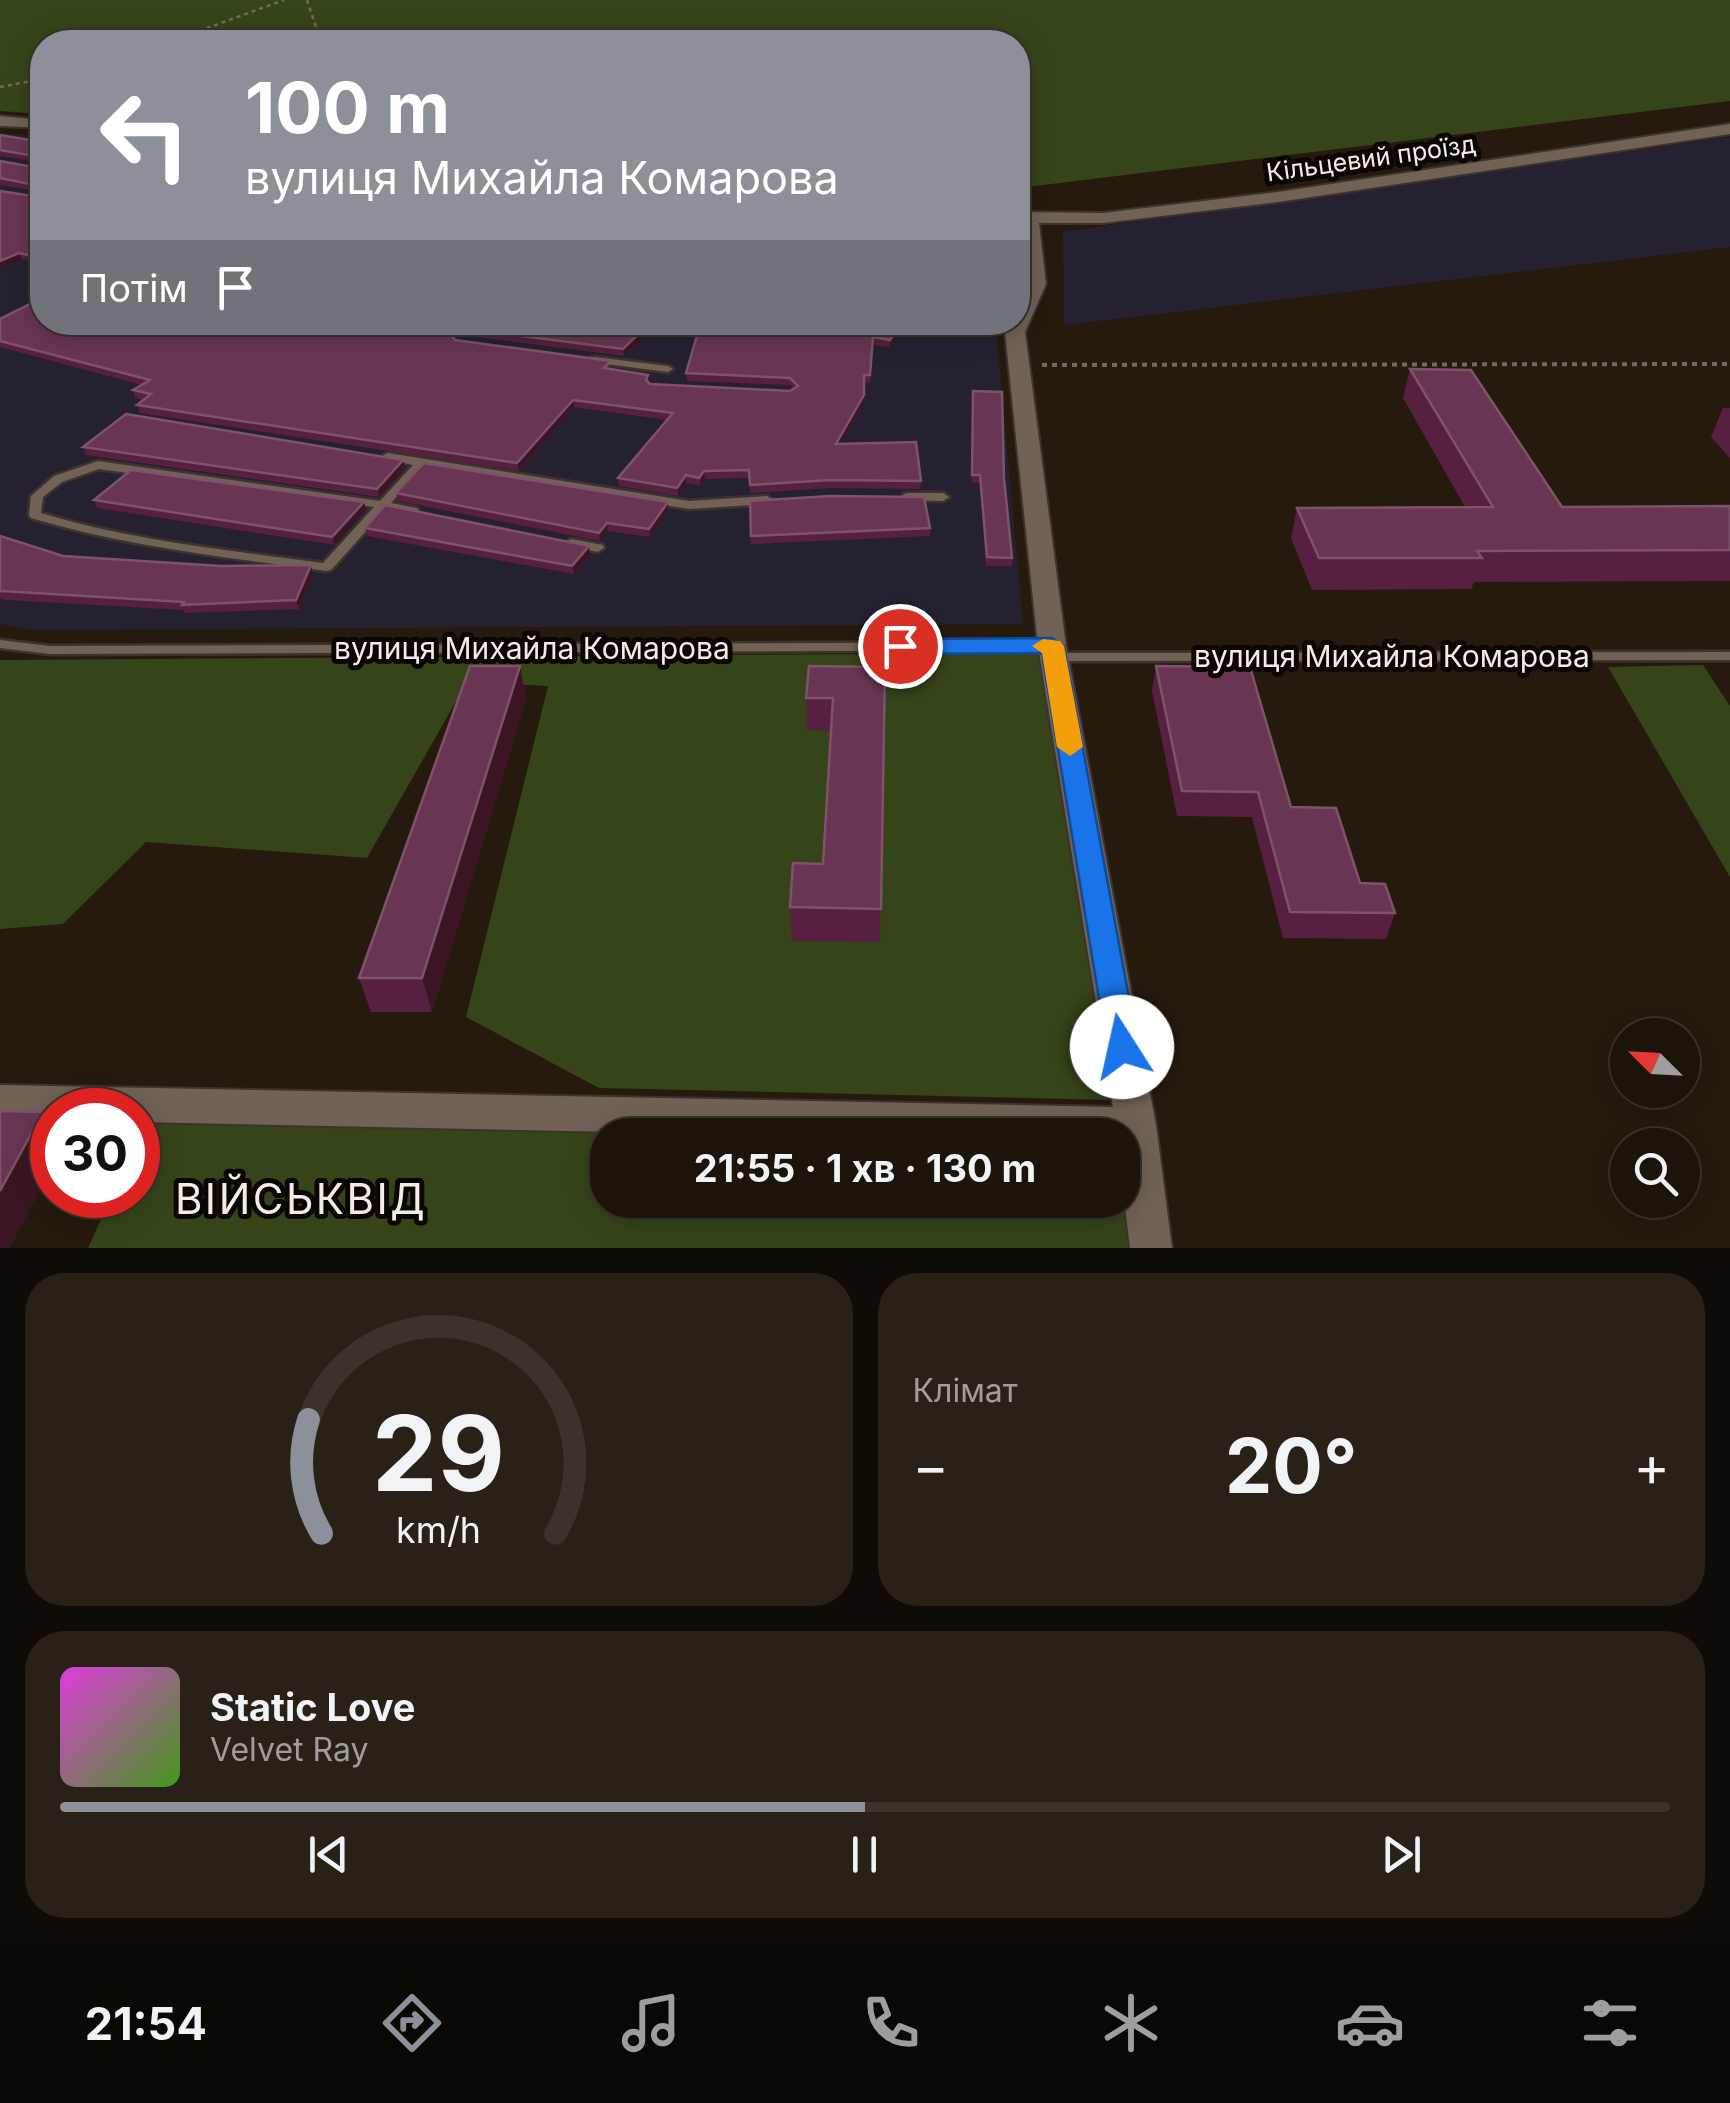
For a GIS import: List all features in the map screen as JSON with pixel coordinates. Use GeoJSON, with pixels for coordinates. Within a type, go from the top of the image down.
{"type":"FeatureCollection","features":[{"type":"Feature","properties":{"kind":"street"},"geometry":{"type":"LineString","coordinates":[[0,121],[30,123]]}},
{"type":"Feature","properties":{"kind":"street","name":"Кільцевий проїзд"},"geometry":{"type":"LineString","coordinates":[[1030,218],[1103,218],[1278,197],[1730,129]]}},
{"type":"Feature","properties":{"kind":"street"},"geometry":{"type":"LineString","coordinates":[[1030,251],[1036,284],[1030,295]]}},
{"type":"Feature","properties":{"kind":"street"},"geometry":{"type":"LineString","coordinates":[[1013,335],[1053,651],[1135,1118]]}},
{"type":"Feature","properties":{"kind":"street"},"geometry":{"type":"LineString","coordinates":[[0,1102],[790,1118]]}},
{"type":"Feature","properties":{"kind":"street"},"geometry":{"type":"LineString","coordinates":[[1140,1158],[1151,1248]]}},
{"type":"Feature","properties":{"kind":"lane"},"geometry":{"type":"LineString","coordinates":[[574,357],[668,370]]}},
{"type":"Feature","properties":{"kind":"lane"},"geometry":{"type":"LineString","coordinates":[[367,454],[689,505],[777,500]]}},
{"type":"Feature","properties":{"kind":"lane"},"geometry":{"type":"LineString","coordinates":[[422,463],[384,505],[326,566],[158,544],[77,529],[35,515],[38,496],[58,479],[98,465],[384,505],[423,513]]}},
{"type":"Feature","properties":{"kind":"lane"},"geometry":{"type":"LineString","coordinates":[[886,496],[943,497]]}},
{"type":"Feature","properties":{"kind":"lane"},"geometry":{"type":"LineString","coordinates":[[559,540],[598,548]]}},
{"type":"Feature","properties":{"kind":"lane","name":"вулиця Михайла Комарова"},"geometry":{"type":"LineString","coordinates":[[0,644],[50,650],[1730,656]]}},
{"type":"Feature","properties":{"kind":"path"},"geometry":{"type":"LineString","coordinates":[[202,30],[284,0]]}},
{"type":"Feature","properties":{"kind":"path"},"geometry":{"type":"LineString","coordinates":[[308,0],[317,30]]}},
{"type":"Feature","properties":{"kind":"path"},"geometry":{"type":"LineString","coordinates":[[0,87],[30,81]]}},
{"type":"Feature","properties":{"kind":"path"},"geometry":{"type":"LineString","coordinates":[[1018,365],[1730,364]]}},
{"type":"Feature","properties":{"kind":"shaded area"},"geometry":{"type":"Polygon","coordinates":[[[0,133],[30,135],[30,335],[997,335],[1023,624],[33,630],[0,624],[0,133]]]}},
{"type":"Feature","properties":{"kind":"shaded area"},"geometry":{"type":"Polygon","coordinates":[[[1730,137],[1730,247],[1064,325],[1063,232],[1730,137]]]}},
{"type":"Feature","properties":{"kind":"green space"},"geometry":{"type":"Polygon","coordinates":[[[0,0],[1730,0],[1730,101],[1030,187],[1030,30],[30,30],[30,113],[0,111],[0,0]]]}},
{"type":"Feature","properties":{"kind":"green space"},"geometry":{"type":"Polygon","coordinates":[[[1038,653],[1114,1100],[599,1088],[466,1017],[548,686],[467,682],[367,858],[146,842],[63,924],[0,929],[0,660],[1038,653]]]}},
{"type":"Feature","properties":{"kind":"green space"},"geometry":{"type":"Polygon","coordinates":[[[1703,665],[1730,706],[1730,877],[1608,667],[1703,665]]]}},
{"type":"Feature","properties":{"kind":"green space"},"geometry":{"type":"Polygon","coordinates":[[[160,1120],[590,1128],[590,1218],[1125,1218],[1129,1248],[88,1248],[102,1218],[160,1218],[160,1120]]]}},
{"type":"Feature","properties":{"kind":"building"},"geometry":{"type":"Polygon","coordinates":[[[0,135],[30,140],[30,155],[0,150],[0,135]]]}},
{"type":"Feature","properties":{"kind":"building"},"geometry":{"type":"Polygon","coordinates":[[[0,161],[30,166],[30,184],[0,178],[0,161]]]}},
{"type":"Feature","properties":{"kind":"building"},"geometry":{"type":"Polygon","coordinates":[[[0,191],[30,196],[30,255],[19,253],[0,261],[0,191]]]}},
{"type":"Feature","properties":{"kind":"building"},"geometry":{"type":"Polygon","coordinates":[[[30,304],[30,335],[452,335],[455,340],[611,361],[604,368],[648,375],[646,380],[650,384],[790,391],[798,386],[790,378],[686,373],[697,335],[893,335],[890,340],[873,337],[870,375],[864,375],[864,395],[836,444],[916,442],[921,481],[830,480],[750,485],[749,470],[704,471],[699,478],[686,475],[677,488],[618,478],[673,413],[573,400],[517,463],[137,405],[151,394],[133,390],[150,380],[0,341],[0,319],[30,304]]]}},
{"type":"Feature","properties":{"kind":"building"},"geometry":{"type":"Polygon","coordinates":[[[514,335],[638,335],[623,349],[514,335]]]}},
{"type":"Feature","properties":{"kind":"building"},"geometry":{"type":"Polygon","coordinates":[[[1410,369],[1471,370],[1562,507],[1730,506],[1730,550],[1477,551],[1482,558],[1319,558],[1297,508],[1493,507],[1410,369]]]}},
{"type":"Feature","properties":{"kind":"building"},"geometry":{"type":"Polygon","coordinates":[[[973,391],[1002,392],[1004,478],[1012,558],[987,557],[980,475],[972,475],[973,391]]]}},
{"type":"Feature","properties":{"kind":"building"},"geometry":{"type":"Polygon","coordinates":[[[126,414],[403,460],[377,489],[83,447],[126,414]]]}},
{"type":"Feature","properties":{"kind":"building"},"geometry":{"type":"Polygon","coordinates":[[[424,463],[668,502],[649,529],[607,523],[599,533],[396,493],[424,463]]]}},
{"type":"Feature","properties":{"kind":"building"},"geometry":{"type":"Polygon","coordinates":[[[131,470],[364,502],[332,537],[94,500],[131,470]]]}},
{"type":"Feature","properties":{"kind":"building"},"geometry":{"type":"Polygon","coordinates":[[[830,496],[924,497],[930,528],[751,536],[750,501],[830,496]]]}},
{"type":"Feature","properties":{"kind":"building"},"geometry":{"type":"Polygon","coordinates":[[[385,505],[589,546],[572,566],[365,528],[385,505]]]}},
{"type":"Feature","properties":{"kind":"building"},"geometry":{"type":"Polygon","coordinates":[[[0,536],[63,556],[221,566],[311,565],[296,600],[182,605],[184,602],[0,591],[0,536]]]}},
{"type":"Feature","properties":{"kind":"building"},"geometry":{"type":"Polygon","coordinates":[[[470,666],[520,666],[422,978],[359,978],[470,666]]]}},
{"type":"Feature","properties":{"kind":"building"},"geometry":{"type":"Polygon","coordinates":[[[809,666],[885,667],[881,909],[790,907],[793,863],[823,864],[833,698],[806,698],[809,666]]]}},
{"type":"Feature","properties":{"kind":"building"},"geometry":{"type":"Polygon","coordinates":[[[1156,666],[1250,667],[1291,807],[1336,808],[1360,883],[1385,884],[1395,913],[1290,912],[1258,792],[1182,791],[1156,666]]]}},
{"type":"Feature","properties":{"kind":"building"},"geometry":{"type":"Polygon","coordinates":[[[0,1111],[30,1112],[30,1136],[0,1191],[0,1111]]]}},
{"type":"Feature","properties":{"kind":"slow traffic"},"geometry":{"type":"LineString","coordinates":[[1043,646],[1052,646],[1070,747]]}},
{"type":"Feature","properties":{"kind":"district","name":"ВІЙСЬКВІД"},"geometry":{"type":"Point","coordinates":[301,1198]}},
{"type":"Feature","properties":{"kind":"route"},"geometry":{"type":"LineString","coordinates":[[900,646],[1052,646],[1122,1047]]}}]}
